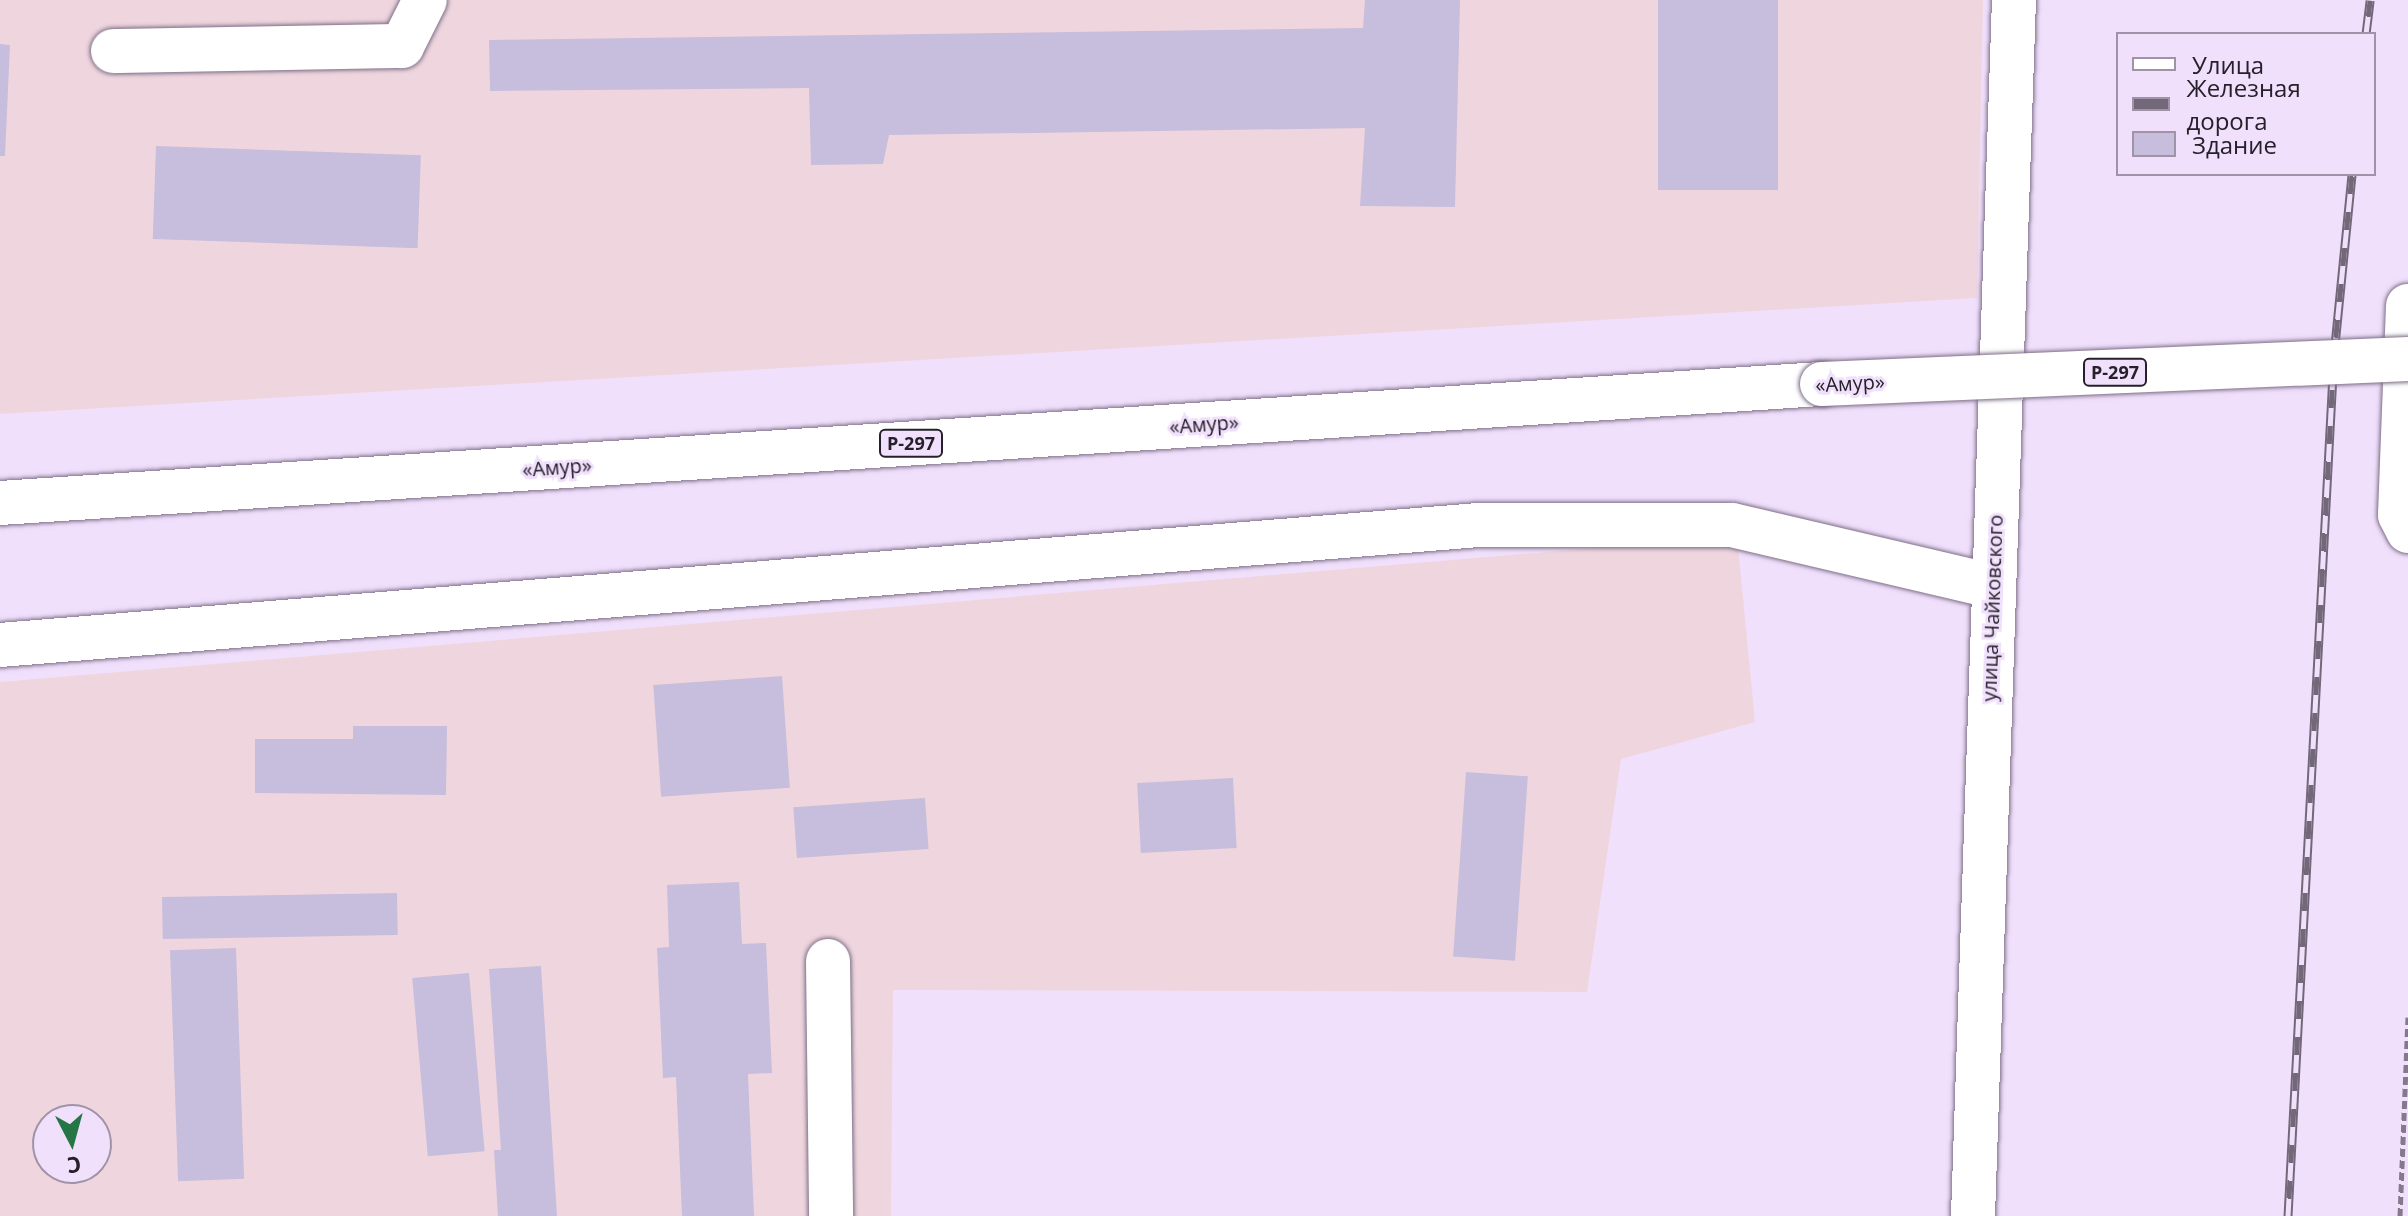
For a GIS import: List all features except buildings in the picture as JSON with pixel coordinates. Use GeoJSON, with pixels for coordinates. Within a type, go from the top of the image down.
{"type":"FeatureCollection","features":[{"type":"Feature","properties":{"kind":"main road"},"geometry":{"type":"LineString","coordinates":[[113,51],[402,46],[425,0]]}},
{"type":"Feature","properties":{"kind":"main road","name":"улица Чайковского"},"geometry":{"type":"LineString","coordinates":[[1973,1216],[2014,0]]}},
{"type":"Feature","properties":{"kind":"main road"},"geometry":{"type":"LineString","coordinates":[[2408,306],[2400,515],[2408,531]]}},
{"type":"Feature","properties":{"kind":"main road","name":"«Амур»"},"geometry":{"type":"LineString","coordinates":[[0,503],[1822,384],[2408,359]]}},
{"type":"Feature","properties":{"kind":"main road"},"geometry":{"type":"LineString","coordinates":[[0,645],[1478,525],[1732,525],[1993,586]]}},
{"type":"Feature","properties":{"kind":"main road"},"geometry":{"type":"LineString","coordinates":[[828,961],[831,1216]]}},
{"type":"Feature","properties":{"kind":"path"},"geometry":{"type":"LineString","coordinates":[[2400,1216],[2408,1017]]}},
{"type":"Feature","properties":{"kind":"shaded area"},"geometry":{"type":"Polygon","coordinates":[[[0,0],[1983,0],[1977,298],[0,414],[0,0]]]}},
{"type":"Feature","properties":{"kind":"shaded area"},"geometry":{"type":"Polygon","coordinates":[[[1737,536],[1755,722],[1621,759],[1587,992],[893,990],[891,1216],[0,1216],[0,682],[1737,536]]]}},
{"type":"Feature","properties":{"kind":"railway"},"geometry":{"type":"LineString","coordinates":[[2366,32],[2370,0]]}},
{"type":"Feature","properties":{"kind":"railway"},"geometry":{"type":"LineString","coordinates":[[2288,1216],[2334,355],[2352,176]]}}]}
